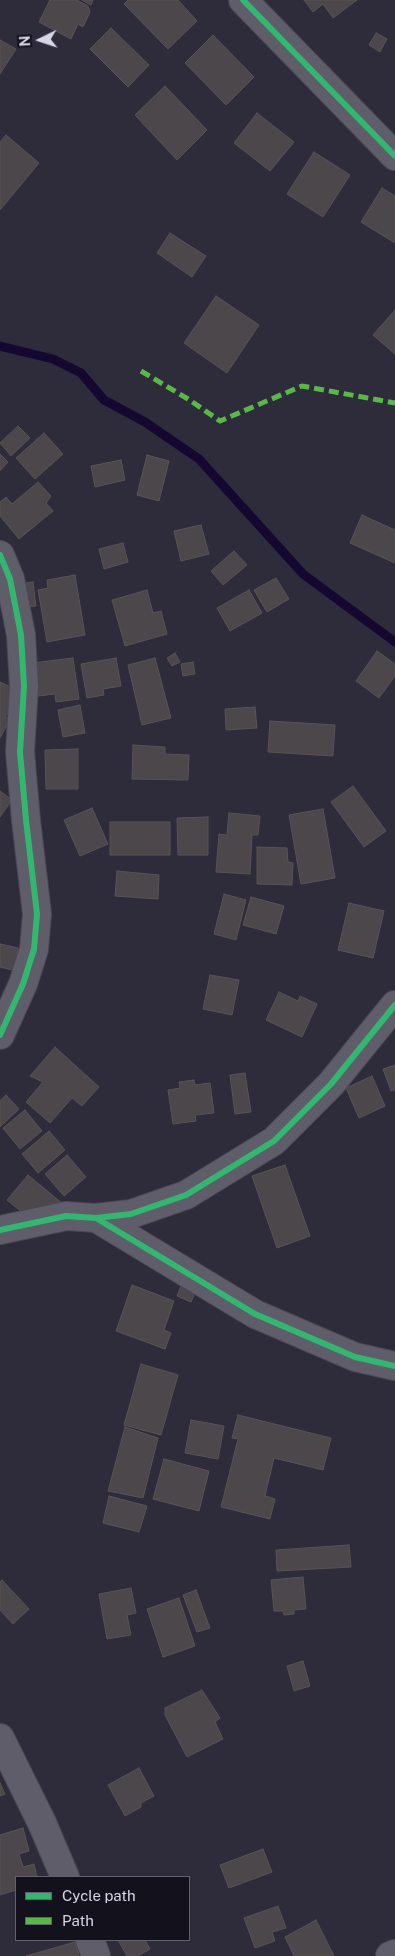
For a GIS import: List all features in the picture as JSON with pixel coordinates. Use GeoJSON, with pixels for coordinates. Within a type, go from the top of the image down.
{"type":"FeatureCollection","features":[{"type":"Feature","properties":{"kind":"street"},"geometry":{"type":"LineString","coordinates":[[243,0],[395,156]]}},
{"type":"Feature","properties":{"kind":"street"},"geometry":{"type":"LineString","coordinates":[[0,554],[10,580],[21,635],[24,686],[20,752],[37,914],[34,948],[23,984],[0,1035]]}},
{"type":"Feature","properties":{"kind":"street"},"geometry":{"type":"LineString","coordinates":[[0,1230],[66,1216],[96,1218],[131,1214],[186,1194],[274,1141],[331,1084],[395,1005]]}},
{"type":"Feature","properties":{"kind":"street"},"geometry":{"type":"LineString","coordinates":[[96,1218],[255,1314],[355,1357],[395,1366]]}},
{"type":"Feature","properties":{"kind":"street"},"geometry":{"type":"LineString","coordinates":[[0,1738],[42,1823],[64,1876]]}},
{"type":"Feature","properties":{"kind":"street"},"geometry":{"type":"LineString","coordinates":[[90,1941],[96,1956]]}},
{"type":"Feature","properties":{"kind":"street"},"geometry":{"type":"LineString","coordinates":[[390,1956],[395,1954]]}},
{"type":"Feature","properties":{"kind":"building"},"geometry":{"type":"Polygon","coordinates":[[[50,0],[77,0],[88,6],[90,12],[83,27],[78,24],[71,39],[39,22],[50,0]]]}},
{"type":"Feature","properties":{"kind":"building"},"geometry":{"type":"Polygon","coordinates":[[[82,0],[93,0],[91,5],[82,0]]]}},
{"type":"Feature","properties":{"kind":"building"},"geometry":{"type":"Polygon","coordinates":[[[128,0],[178,0],[197,21],[168,49],[124,4],[128,0]]]}},
{"type":"Feature","properties":{"kind":"building"},"geometry":{"type":"Polygon","coordinates":[[[304,0],[357,0],[333,18],[323,4],[313,12],[304,0]]]}},
{"type":"Feature","properties":{"kind":"building"},"geometry":{"type":"Polygon","coordinates":[[[111,28],[149,65],[128,87],[90,49],[111,28]]]}},
{"type":"Feature","properties":{"kind":"building"},"geometry":{"type":"Polygon","coordinates":[[[376,33],[387,39],[380,52],[369,45],[376,33]]]}},
{"type":"Feature","properties":{"kind":"building"},"geometry":{"type":"Polygon","coordinates":[[[213,35],[254,77],[226,105],[185,63],[213,35]]]}},
{"type":"Feature","properties":{"kind":"building"},"geometry":{"type":"Polygon","coordinates":[[[0,40],[16,49],[0,74],[0,40]]]}},
{"type":"Feature","properties":{"kind":"building"},"geometry":{"type":"Polygon","coordinates":[[[165,86],[207,130],[177,160],[135,115],[165,86]]]}},
{"type":"Feature","properties":{"kind":"building"},"geometry":{"type":"Polygon","coordinates":[[[257,113],[294,142],[270,171],[234,143],[257,113]]]}},
{"type":"Feature","properties":{"kind":"building"},"geometry":{"type":"Polygon","coordinates":[[[6,135],[39,163],[0,210],[0,142],[6,135]]]}},
{"type":"Feature","properties":{"kind":"building"},"geometry":{"type":"Polygon","coordinates":[[[314,152],[350,175],[323,217],[287,194],[314,152]]]}},
{"type":"Feature","properties":{"kind":"building"},"geometry":{"type":"Polygon","coordinates":[[[382,188],[395,196],[395,243],[361,222],[382,188]]]}},
{"type":"Feature","properties":{"kind":"building"},"geometry":{"type":"Polygon","coordinates":[[[170,233],[206,256],[192,277],[157,253],[170,233]]]}},
{"type":"Feature","properties":{"kind":"building"},"geometry":{"type":"Polygon","coordinates":[[[216,296],[259,325],[227,373],[184,343],[216,296]]]}},
{"type":"Feature","properties":{"kind":"building"},"geometry":{"type":"Polygon","coordinates":[[[395,310],[395,354],[373,335],[395,310]]]}},
{"type":"Feature","properties":{"kind":"building"},"geometry":{"type":"Polygon","coordinates":[[[18,426],[30,438],[11,456],[0,443],[18,426]]]}},
{"type":"Feature","properties":{"kind":"building"},"geometry":{"type":"Polygon","coordinates":[[[44,433],[63,454],[35,479],[16,458],[44,433]]]}},
{"type":"Feature","properties":{"kind":"building"},"geometry":{"type":"Polygon","coordinates":[[[0,454],[8,462],[0,471],[0,454]]]}},
{"type":"Feature","properties":{"kind":"building"},"geometry":{"type":"Polygon","coordinates":[[[147,455],[169,461],[159,501],[137,495],[147,455]]]}},
{"type":"Feature","properties":{"kind":"building"},"geometry":{"type":"Polygon","coordinates":[[[121,460],[125,480],[95,487],[91,466],[121,460]]]}},
{"type":"Feature","properties":{"kind":"building"},"geometry":{"type":"Polygon","coordinates":[[[38,482],[51,496],[46,503],[53,511],[19,539],[0,516],[0,502],[6,497],[12,504],[38,482]]]}},
{"type":"Feature","properties":{"kind":"building"},"geometry":{"type":"Polygon","coordinates":[[[362,515],[395,530],[395,563],[350,543],[362,515]]]}},
{"type":"Feature","properties":{"kind":"building"},"geometry":{"type":"Polygon","coordinates":[[[201,525],[209,554],[181,561],[174,531],[201,525]]]}},
{"type":"Feature","properties":{"kind":"building"},"geometry":{"type":"Polygon","coordinates":[[[123,543],[128,562],[104,569],[99,549],[123,543]]]}},
{"type":"Feature","properties":{"kind":"building"},"geometry":{"type":"Polygon","coordinates":[[[234,551],[247,565],[223,585],[211,571],[234,551]]]}},
{"type":"Feature","properties":{"kind":"building"},"geometry":{"type":"Polygon","coordinates":[[[75,575],[85,635],[47,642],[38,590],[48,588],[47,580],[75,575]]]}},
{"type":"Feature","properties":{"kind":"building"},"geometry":{"type":"Polygon","coordinates":[[[276,578],[289,599],[267,612],[254,590],[276,578]]]}},
{"type":"Feature","properties":{"kind":"building"},"geometry":{"type":"Polygon","coordinates":[[[33,582],[36,606],[22,608],[19,584],[33,582]]]}},
{"type":"Feature","properties":{"kind":"building"},"geometry":{"type":"Polygon","coordinates":[[[147,590],[153,613],[161,611],[167,634],[125,646],[112,600],[147,590]]]}},
{"type":"Feature","properties":{"kind":"building"},"geometry":{"type":"Polygon","coordinates":[[[249,590],[262,613],[230,631],[217,608],[249,590]]]}},
{"type":"Feature","properties":{"kind":"building"},"geometry":{"type":"Polygon","coordinates":[[[377,651],[395,664],[395,676],[379,698],[356,681],[377,651]]]}},
{"type":"Feature","properties":{"kind":"building"},"geometry":{"type":"Polygon","coordinates":[[[175,653],[180,662],[172,666],[167,658],[175,653]]]}},
{"type":"Feature","properties":{"kind":"building"},"geometry":{"type":"Polygon","coordinates":[[[73,658],[79,699],[56,702],[55,694],[38,696],[33,663],[73,658]]]}},
{"type":"Feature","properties":{"kind":"building"},"geometry":{"type":"Polygon","coordinates":[[[116,658],[121,686],[103,689],[104,695],[87,698],[81,664],[116,658]]]}},
{"type":"Feature","properties":{"kind":"building"},"geometry":{"type":"Polygon","coordinates":[[[155,658],[171,718],[142,725],[128,665],[155,658]]]}},
{"type":"Feature","properties":{"kind":"building"},"geometry":{"type":"Polygon","coordinates":[[[193,662],[195,674],[183,676],[181,664],[193,662]]]}},
{"type":"Feature","properties":{"kind":"building"},"geometry":{"type":"Polygon","coordinates":[[[0,682],[15,689],[13,701],[5,717],[10,719],[0,738],[0,682]]]}},
{"type":"Feature","properties":{"kind":"building"},"geometry":{"type":"Polygon","coordinates":[[[80,705],[85,733],[63,737],[58,710],[80,705]]]}},
{"type":"Feature","properties":{"kind":"building"},"geometry":{"type":"Polygon","coordinates":[[[255,707],[257,728],[226,730],[225,709],[255,707]]]}},
{"type":"Feature","properties":{"kind":"building"},"geometry":{"type":"Polygon","coordinates":[[[270,721],[335,725],[333,756],[268,752],[270,721]]]}},
{"type":"Feature","properties":{"kind":"building"},"geometry":{"type":"Polygon","coordinates":[[[133,745],[165,747],[165,754],[189,755],[188,780],[132,779],[133,745]]]}},
{"type":"Feature","properties":{"kind":"building"},"geometry":{"type":"Polygon","coordinates":[[[78,749],[78,789],[46,789],[45,750],[78,749]]]}},
{"type":"Feature","properties":{"kind":"building"},"geometry":{"type":"Polygon","coordinates":[[[353,786],[386,831],[364,847],[331,802],[353,786]]]}},
{"type":"Feature","properties":{"kind":"building"},"geometry":{"type":"Polygon","coordinates":[[[0,791],[12,800],[0,817],[0,791]]]}},
{"type":"Feature","properties":{"kind":"building"},"geometry":{"type":"Polygon","coordinates":[[[92,808],[108,844],[80,856],[64,820],[92,808]]]}},
{"type":"Feature","properties":{"kind":"building"},"geometry":{"type":"Polygon","coordinates":[[[323,809],[335,878],[301,884],[289,815],[323,809]]]}},
{"type":"Feature","properties":{"kind":"building"},"geometry":{"type":"Polygon","coordinates":[[[229,813],[260,816],[258,835],[252,835],[250,874],[216,872],[219,834],[227,835],[229,813]]]}},
{"type":"Feature","properties":{"kind":"building"},"geometry":{"type":"Polygon","coordinates":[[[208,817],[208,855],[178,855],[177,818],[208,817]]]}},
{"type":"Feature","properties":{"kind":"building"},"geometry":{"type":"Polygon","coordinates":[[[110,822],[170,822],[170,855],[110,855],[110,822]]]}},
{"type":"Feature","properties":{"kind":"building"},"geometry":{"type":"Polygon","coordinates":[[[257,847],[287,848],[288,862],[293,863],[292,885],[257,884],[257,847]]]}},
{"type":"Feature","properties":{"kind":"building"},"geometry":{"type":"Polygon","coordinates":[[[117,871],[159,875],[158,899],[115,896],[117,871]]]}},
{"type":"Feature","properties":{"kind":"building"},"geometry":{"type":"Polygon","coordinates":[[[224,894],[246,900],[236,940],[214,934],[224,894]]]}},
{"type":"Feature","properties":{"kind":"building"},"geometry":{"type":"Polygon","coordinates":[[[251,897],[284,906],[276,934],[243,925],[251,897]]]}},
{"type":"Feature","properties":{"kind":"building"},"geometry":{"type":"Polygon","coordinates":[[[349,903],[384,911],[373,958],[338,950],[349,903]]]}},
{"type":"Feature","properties":{"kind":"building"},"geometry":{"type":"Polygon","coordinates":[[[0,944],[18,948],[13,970],[0,967],[0,944]]]}},
{"type":"Feature","properties":{"kind":"building"},"geometry":{"type":"Polygon","coordinates":[[[210,975],[239,980],[232,1015],[203,1009],[210,975]]]}},
{"type":"Feature","properties":{"kind":"building"},"geometry":{"type":"Polygon","coordinates":[[[279,992],[298,1001],[300,996],[317,1004],[302,1037],[266,1020],[279,992]]]}},
{"type":"Feature","properties":{"kind":"building"},"geometry":{"type":"Polygon","coordinates":[[[55,1047],[99,1087],[82,1106],[72,1098],[50,1123],[26,1102],[43,1082],[30,1076],[55,1047]]]}},
{"type":"Feature","properties":{"kind":"building"},"geometry":{"type":"Polygon","coordinates":[[[395,1065],[395,1090],[391,1091],[383,1069],[395,1065]]]}},
{"type":"Feature","properties":{"kind":"building"},"geometry":{"type":"Polygon","coordinates":[[[245,1073],[251,1112],[235,1114],[230,1075],[245,1073]]]}},
{"type":"Feature","properties":{"kind":"building"},"geometry":{"type":"Polygon","coordinates":[[[372,1076],[385,1106],[359,1118],[346,1088],[372,1076]]]}},
{"type":"Feature","properties":{"kind":"building"},"geometry":{"type":"Polygon","coordinates":[[[194,1080],[195,1085],[210,1083],[214,1113],[195,1115],[196,1121],[173,1124],[168,1090],[180,1088],[179,1082],[194,1080]]]}},
{"type":"Feature","properties":{"kind":"building"},"geometry":{"type":"Polygon","coordinates":[[[6,1095],[19,1109],[0,1127],[0,1101],[6,1095]]]}},
{"type":"Feature","properties":{"kind":"building"},"geometry":{"type":"Polygon","coordinates":[[[25,1110],[42,1131],[20,1149],[3,1128],[25,1110]]]}},
{"type":"Feature","properties":{"kind":"building"},"geometry":{"type":"Polygon","coordinates":[[[49,1131],[65,1150],[38,1173],[22,1154],[49,1131]]]}},
{"type":"Feature","properties":{"kind":"building"},"geometry":{"type":"Polygon","coordinates":[[[67,1155],[86,1177],[64,1196],[45,1174],[67,1155]]]}},
{"type":"Feature","properties":{"kind":"building"},"geometry":{"type":"Polygon","coordinates":[[[285,1165],[310,1236],[277,1248],[252,1176],[285,1165]]]}},
{"type":"Feature","properties":{"kind":"building"},"geometry":{"type":"Polygon","coordinates":[[[28,1175],[63,1204],[28,1217],[7,1200],[28,1175]]]}},
{"type":"Feature","properties":{"kind":"building"},"geometry":{"type":"Polygon","coordinates":[[[132,1285],[174,1301],[164,1330],[171,1333],[165,1349],[116,1331],[132,1285]]]}},
{"type":"Feature","properties":{"kind":"building"},"geometry":{"type":"Polygon","coordinates":[[[181,1286],[195,1293],[191,1302],[177,1296],[181,1286]]]}},
{"type":"Feature","properties":{"kind":"building"},"geometry":{"type":"Polygon","coordinates":[[[141,1364],[178,1375],[161,1435],[124,1425],[141,1364]]]}},
{"type":"Feature","properties":{"kind":"building"},"geometry":{"type":"Polygon","coordinates":[[[238,1415],[331,1438],[323,1470],[274,1458],[265,1496],[275,1499],[270,1519],[221,1507],[238,1439],[232,1438],[238,1415]]]}},
{"type":"Feature","properties":{"kind":"building"},"geometry":{"type":"Polygon","coordinates":[[[191,1420],[224,1426],[218,1459],[185,1453],[191,1420]]]}},
{"type":"Feature","properties":{"kind":"building"},"geometry":{"type":"Polygon","coordinates":[[[125,1427],[158,1438],[143,1498],[108,1491],[125,1427]]]}},
{"type":"Feature","properties":{"kind":"building"},"geometry":{"type":"Polygon","coordinates":[[[164,1459],[209,1471],[199,1511],[153,1499],[164,1459]]]}},
{"type":"Feature","properties":{"kind":"building"},"geometry":{"type":"Polygon","coordinates":[[[109,1496],[147,1506],[139,1532],[103,1523],[109,1496]]]}},
{"type":"Feature","properties":{"kind":"building"},"geometry":{"type":"Polygon","coordinates":[[[349,1545],[351,1567],[277,1571],[276,1550],[349,1545]]]}},
{"type":"Feature","properties":{"kind":"building"},"geometry":{"type":"Polygon","coordinates":[[[303,1577],[306,1609],[294,1610],[294,1614],[284,1615],[283,1611],[274,1611],[271,1580],[303,1577]]]}},
{"type":"Feature","properties":{"kind":"building"},"geometry":{"type":"Polygon","coordinates":[[[2,1580],[29,1609],[13,1624],[0,1610],[0,1582],[2,1580]]]}},
{"type":"Feature","properties":{"kind":"building"},"geometry":{"type":"Polygon","coordinates":[[[131,1588],[136,1613],[127,1615],[131,1635],[107,1639],[99,1594],[131,1588]]]}},
{"type":"Feature","properties":{"kind":"building"},"geometry":{"type":"Polygon","coordinates":[[[196,1590],[210,1628],[197,1632],[183,1595],[196,1590]]]}},
{"type":"Feature","properties":{"kind":"building"},"geometry":{"type":"Polygon","coordinates":[[[179,1598],[195,1646],[163,1657],[147,1609],[179,1598]]]}},
{"type":"Feature","properties":{"kind":"building"},"geometry":{"type":"Polygon","coordinates":[[[303,1661],[310,1686],[294,1691],[287,1666],[303,1661]]]}},
{"type":"Feature","properties":{"kind":"building"},"geometry":{"type":"Polygon","coordinates":[[[202,1690],[220,1718],[215,1722],[223,1739],[187,1757],[165,1715],[165,1708],[202,1690]]]}},
{"type":"Feature","properties":{"kind":"building"},"geometry":{"type":"Polygon","coordinates":[[[139,1768],[154,1796],[141,1803],[141,1807],[125,1816],[108,1785],[139,1768]]]}},
{"type":"Feature","properties":{"kind":"building"},"geometry":{"type":"Polygon","coordinates":[[[0,1783],[5,1794],[0,1796],[0,1783]]]}},
{"type":"Feature","properties":{"kind":"building"},"geometry":{"type":"Polygon","coordinates":[[[23,1828],[29,1851],[19,1854],[23,1867],[34,1864],[37,1876],[15,1876],[15,1890],[0,1895],[0,1835],[23,1828]]]}},
{"type":"Feature","properties":{"kind":"building"},"geometry":{"type":"Polygon","coordinates":[[[263,1849],[272,1872],[229,1888],[220,1865],[263,1849]]]}},
{"type":"Feature","properties":{"kind":"building"},"geometry":{"type":"Polygon","coordinates":[[[278,1906],[286,1928],[272,1932],[275,1941],[255,1948],[244,1918],[278,1906]]]}},
{"type":"Feature","properties":{"kind":"building"},"geometry":{"type":"Polygon","coordinates":[[[316,1920],[334,1956],[294,1956],[285,1937],[316,1920]]]}},
{"type":"Feature","properties":{"kind":"building"},"geometry":{"type":"Polygon","coordinates":[[[119,1941],[146,1941],[150,1949],[138,1956],[127,1956],[119,1941]]]}},
{"type":"Feature","properties":{"kind":"building"},"geometry":{"type":"Polygon","coordinates":[[[75,1942],[79,1956],[26,1956],[75,1942]]]}},
{"type":"Feature","properties":{"kind":"waterway"},"geometry":{"type":"LineString","coordinates":[[0,346],[53,359],[81,373],[104,400],[145,422],[199,459],[303,574],[395,642]]}},
{"type":"Feature","properties":{"kind":"marked path"},"geometry":{"type":"LineString","coordinates":[[141,371],[220,421],[302,386],[395,403]]}},
{"type":"Feature","properties":{"kind":"cycle path"},"geometry":{"type":"LineString","coordinates":[[243,0],[395,156]]}},
{"type":"Feature","properties":{"kind":"cycle path"},"geometry":{"type":"LineString","coordinates":[[0,555],[10,579],[21,635],[24,686],[20,752],[37,914],[34,949],[23,984],[0,1035]]}},
{"type":"Feature","properties":{"kind":"cycle path"},"geometry":{"type":"LineString","coordinates":[[96,1218],[131,1214],[186,1195],[274,1141],[331,1084],[395,1005]]}},
{"type":"Feature","properties":{"kind":"cycle path"},"geometry":{"type":"LineString","coordinates":[[0,1230],[66,1216],[96,1218],[255,1314],[355,1357],[395,1366]]}}]}
